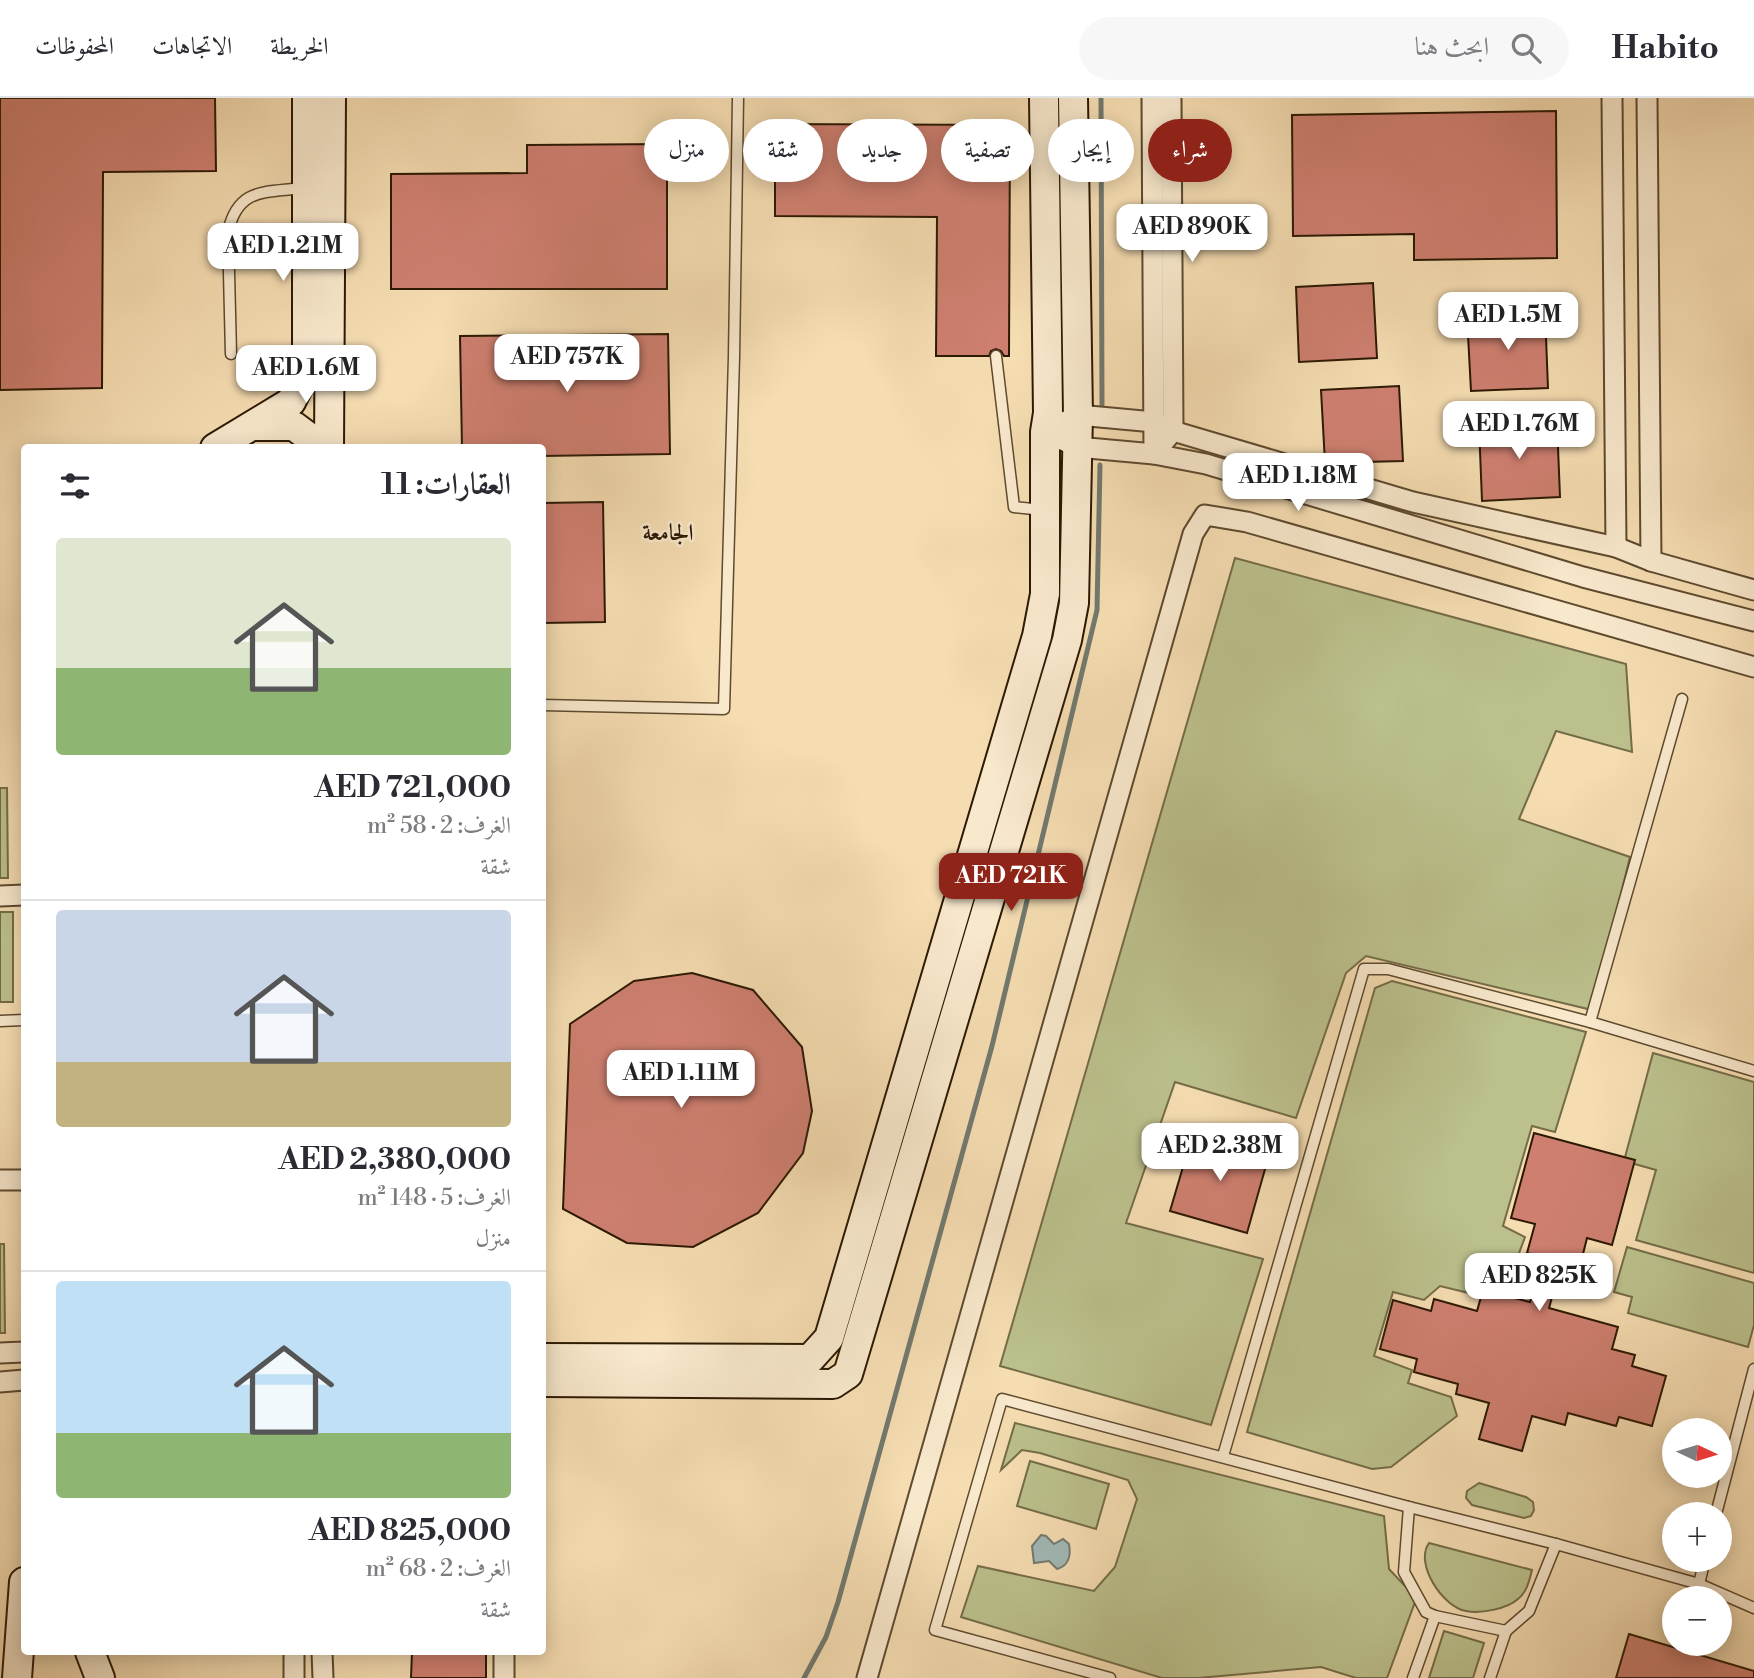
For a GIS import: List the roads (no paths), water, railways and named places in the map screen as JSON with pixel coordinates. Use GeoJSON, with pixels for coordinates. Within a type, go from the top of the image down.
{"type":"FeatureCollection","features":[{"type":"Feature","properties":{"kind":"main road"},"geometry":{"type":"LineString","coordinates":[[222,444],[291,402],[307,369],[307,98]]}},
{"type":"Feature","properties":{"kind":"main road"},"geometry":{"type":"LineString","coordinates":[[329,444],[331,98]]}},
{"type":"Feature","properties":{"kind":"main road"},"geometry":{"type":"LineString","coordinates":[[546,1357],[810,1359],[829,1338],[1037,636],[1045,594],[1045,432],[1048,413],[1044,98]]}},
{"type":"Feature","properties":{"kind":"main road"},"geometry":{"type":"LineString","coordinates":[[546,1382],[833,1384],[848,1374],[1067,640],[1074,603],[1078,415],[1073,98]]}},
{"type":"Feature","properties":{"kind":"main road"},"geometry":{"type":"LineString","coordinates":[[253,426],[294,426],[318,444]]}},
{"type":"Feature","properties":{"kind":"main road"},"geometry":{"type":"LineString","coordinates":[[17,1678],[21,1623]]}},
{"type":"Feature","properties":{"kind":"main road"},"geometry":{"type":"LineString","coordinates":[[91,1655],[100,1678]]}},
{"type":"Feature","properties":{"kind":"street"},"geometry":{"type":"LineString","coordinates":[[1152,98],[1154,454]]}},
{"type":"Feature","properties":{"kind":"street"},"geometry":{"type":"LineString","coordinates":[[1154,454],[1172,431],[1171,98]]}},
{"type":"Feature","properties":{"kind":"street"},"geometry":{"type":"LineString","coordinates":[[1612,98],[1616,547]]}},
{"type":"Feature","properties":{"kind":"street"},"geometry":{"type":"LineString","coordinates":[[1647,98],[1651,561]]}},
{"type":"Feature","properties":{"kind":"street"},"geometry":{"type":"LineString","coordinates":[[1045,432],[1078,415],[1154,422],[1172,431],[1413,502],[1616,547],[1651,561],[1754,590]]}},
{"type":"Feature","properties":{"kind":"street"},"geometry":{"type":"LineString","coordinates":[[1045,432],[1077,447],[1154,454],[1206,464],[1583,577],[1754,621]]}},
{"type":"Feature","properties":{"kind":"street"},"geometry":{"type":"LineString","coordinates":[[867,1678],[1193,534],[1205,516],[1247,522],[1754,667]]}},
{"type":"Feature","properties":{"kind":"street"},"geometry":{"type":"LineString","coordinates":[[0,896],[21,895]]}},
{"type":"Feature","properties":{"kind":"street"},"geometry":{"type":"LineString","coordinates":[[0,1181],[21,1180]]}},
{"type":"Feature","properties":{"kind":"street"},"geometry":{"type":"LineString","coordinates":[[0,1353],[21,1352]]}},
{"type":"Feature","properties":{"kind":"street"},"geometry":{"type":"LineString","coordinates":[[0,1382],[21,1380]]}},
{"type":"Feature","properties":{"kind":"street"},"geometry":{"type":"LineString","coordinates":[[294,1655],[294,1678]]}},
{"type":"Feature","properties":{"kind":"street"},"geometry":{"type":"LineString","coordinates":[[322,1655],[323,1678]]}},
{"type":"Feature","properties":{"kind":"street"},"geometry":{"type":"LineString","coordinates":[[504,1655],[504,1678]]}},
{"type":"Feature","properties":{"kind":"lane"},"geometry":{"type":"LineString","coordinates":[[546,705],[724,709],[738,98]]}},
{"type":"Feature","properties":{"kind":"lane"},"geometry":{"type":"LineString","coordinates":[[231,354],[228,232],[232,214],[245,200],[258,194],[307,188]]}},
{"type":"Feature","properties":{"kind":"lane"},"geometry":{"type":"LineString","coordinates":[[996,356],[1014,507],[1045,510]]}},
{"type":"Feature","properties":{"kind":"lane"},"geometry":{"type":"LineString","coordinates":[[1590,1022],[1682,699]]}},
{"type":"Feature","properties":{"kind":"lane"},"geometry":{"type":"LineString","coordinates":[[1223,1456],[1364,969],[1388,970],[1590,1022],[1754,1071]]}},
{"type":"Feature","properties":{"kind":"lane"},"geometry":{"type":"LineString","coordinates":[[0,1021],[21,1020]]}},
{"type":"Feature","properties":{"kind":"lane"},"geometry":{"type":"LineString","coordinates":[[1719,1502],[1754,1369]]}},
{"type":"Feature","properties":{"kind":"lane"},"geometry":{"type":"LineString","coordinates":[[1110,1678],[936,1630],[1002,1398],[1556,1544],[1699,1584],[1754,1608]]}},
{"type":"Feature","properties":{"kind":"lane"},"geometry":{"type":"LineString","coordinates":[[1409,1507],[1404,1572],[1426,1612],[1506,1631]]}},
{"type":"Feature","properties":{"kind":"lane"},"geometry":{"type":"LineString","coordinates":[[1490,1678],[1506,1631],[1529,1611],[1556,1544]]}},
{"type":"Feature","properties":{"kind":"lane"},"geometry":{"type":"LineString","coordinates":[[1699,1584],[1702,1572]]}},
{"type":"Feature","properties":{"kind":"lane"},"geometry":{"type":"LineString","coordinates":[[1413,1678],[1435,1616]]}},
{"type":"Feature","properties":{"kind":"water"},"geometry":{"type":"Polygon","coordinates":[[[1041,1535],[1054,1544],[1063,1539],[1069,1544],[1067,1563],[1057,1569],[1049,1561],[1034,1563],[1032,1546],[1041,1535]]]}},
{"type":"Feature","properties":{"kind":"waterway"},"geometry":{"type":"LineString","coordinates":[[1101,98],[1102,405]]}},
{"type":"Feature","properties":{"kind":"waterway"},"geometry":{"type":"LineString","coordinates":[[804,1678],[826,1637],[838,1602],[992,1046],[1097,610],[1100,465]]}},
{"type":"Feature","properties":{"kind":"district","name":"الجامعة"},"geometry":{"type":"Point","coordinates":[668,532]}}]}
